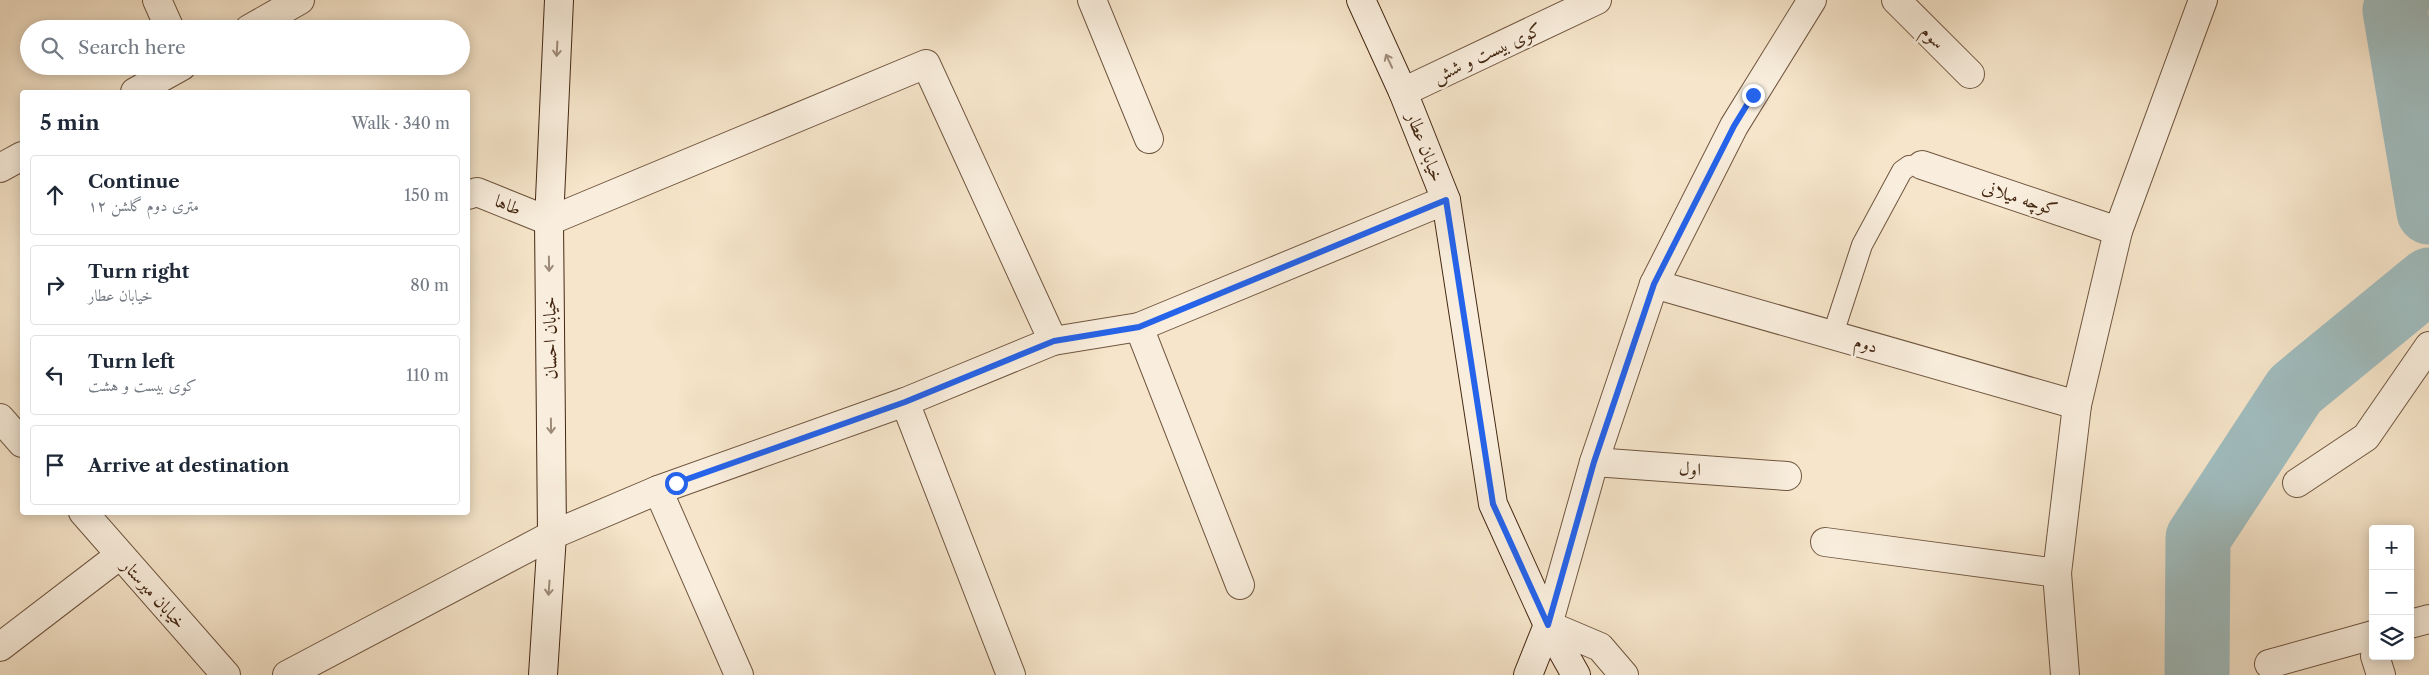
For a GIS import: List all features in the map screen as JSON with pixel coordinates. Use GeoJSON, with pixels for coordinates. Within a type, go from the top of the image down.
{"type":"FeatureCollection","features":[{"type":"Feature","properties":{"kind":"street"},"geometry":{"type":"LineString","coordinates":[[157,0],[166,20]]}},
{"type":"Feature","properties":{"kind":"street"},"geometry":{"type":"LineString","coordinates":[[265,20],[300,0]]}},
{"type":"Feature","properties":{"kind":"street","name":"خیابان احسان"},"geometry":{"type":"LineString","coordinates":[[543,675],[552,535],[549,222],[559,0]]}},
{"type":"Feature","properties":{"kind":"street"},"geometry":{"type":"LineString","coordinates":[[1092,0],[1150,139]]}},
{"type":"Feature","properties":{"kind":"street","name":"خیابان عطار"},"geometry":{"type":"LineString","coordinates":[[1360,0],[1404,92],[1446,200],[1493,504],[1548,625],[1576,675]]}},
{"type":"Feature","properties":{"kind":"street","name":"کوی بیست و شش"},"geometry":{"type":"LineString","coordinates":[[1404,92],[1598,0]]}},
{"type":"Feature","properties":{"kind":"street"},"geometry":{"type":"LineString","coordinates":[[1528,675],[1548,625],[1594,462],[1654,284],[1734,126],[1812,0]]}},
{"type":"Feature","properties":{"kind":"street","name":"سوم"},"geometry":{"type":"LineString","coordinates":[[1896,0],[1970,74]]}},
{"type":"Feature","properties":{"kind":"street"},"geometry":{"type":"LineString","coordinates":[[2065,675],[2057,572],[2077,405],[2118,231],[2203,0]]}},
{"type":"Feature","properties":{"kind":"street"},"geometry":{"type":"LineString","coordinates":[[549,222],[926,64],[1054,341]]}},
{"type":"Feature","properties":{"kind":"street"},"geometry":{"type":"LineString","coordinates":[[139,90],[166,75]]}},
{"type":"Feature","properties":{"kind":"street"},"geometry":{"type":"LineString","coordinates":[[0,168],[20,157]]}},
{"type":"Feature","properties":{"kind":"street","name":"کوچه میلانی"},"geometry":{"type":"LineString","coordinates":[[1922,165],[2118,231]]}},
{"type":"Feature","properties":{"kind":"street","name":"طاها"},"geometry":{"type":"LineString","coordinates":[[470,194],[477,192],[549,222]]}},
{"type":"Feature","properties":{"kind":"street"},"geometry":{"type":"LineString","coordinates":[[287,675],[552,535],[658,490],[905,402],[1054,341],[1139,327],[1446,200]]}},
{"type":"Feature","properties":{"kind":"street","name":"دوم"},"geometry":{"type":"LineString","coordinates":[[1654,284],[2077,405]]}},
{"type":"Feature","properties":{"kind":"street"},"geometry":{"type":"LineString","coordinates":[[1139,327],[1240,585]]}},
{"type":"Feature","properties":{"kind":"street"},"geometry":{"type":"LineString","coordinates":[[2297,484],[2366,437],[2429,346]]}},
{"type":"Feature","properties":{"kind":"street"},"geometry":{"type":"LineString","coordinates":[[905,402],[1011,675]]}},
{"type":"Feature","properties":{"kind":"street"},"geometry":{"type":"LineString","coordinates":[[0,418],[20,441]]}},
{"type":"Feature","properties":{"kind":"street","name":"اول"},"geometry":{"type":"LineString","coordinates":[[1594,462],[1787,476]]}},
{"type":"Feature","properties":{"kind":"street"},"geometry":{"type":"LineString","coordinates":[[658,490],[739,675]]}},
{"type":"Feature","properties":{"kind":"street","name":"خیابان میرستار"},"geometry":{"type":"LineString","coordinates":[[86,515],[226,675]]}},
{"type":"Feature","properties":{"kind":"street"},"geometry":{"type":"LineString","coordinates":[[1826,542],[2057,572]]}},
{"type":"Feature","properties":{"kind":"street"},"geometry":{"type":"LineString","coordinates":[[0,647],[120,555]]}},
{"type":"Feature","properties":{"kind":"street"},"geometry":{"type":"LineString","coordinates":[[2414,623],[2429,619]]}},
{"type":"Feature","properties":{"kind":"street"},"geometry":{"type":"LineString","coordinates":[[1548,625],[1600,646],[1624,675]]}},
{"type":"Feature","properties":{"kind":"street"},"geometry":{"type":"LineString","coordinates":[[2269,664],[2369,645]]}},
{"type":"Feature","properties":{"kind":"street"},"geometry":{"type":"LineString","coordinates":[[2377,660],[2381,675]]}},
{"type":"Feature","properties":{"kind":"lane"},"geometry":{"type":"LineString","coordinates":[[1833,334],[1862,245],[1902,171],[1909,166],[1922,165]]}},
{"type":"Feature","properties":{"kind":"waterway"},"geometry":{"type":"LineString","coordinates":[[2398,0],[2395,10],[2429,212]]}},
{"type":"Feature","properties":{"kind":"waterway"},"geometry":{"type":"LineString","coordinates":[[2197,675],[2198,538],[2295,390],[2429,280]]}},
{"type":"Feature","properties":{"kind":"route"},"geometry":{"type":"LineString","coordinates":[[676,483],[905,402],[1054,341],[1139,327],[1446,200],[1493,504],[1548,625],[1594,462],[1654,284],[1734,126],[1753,95]]}}]}
